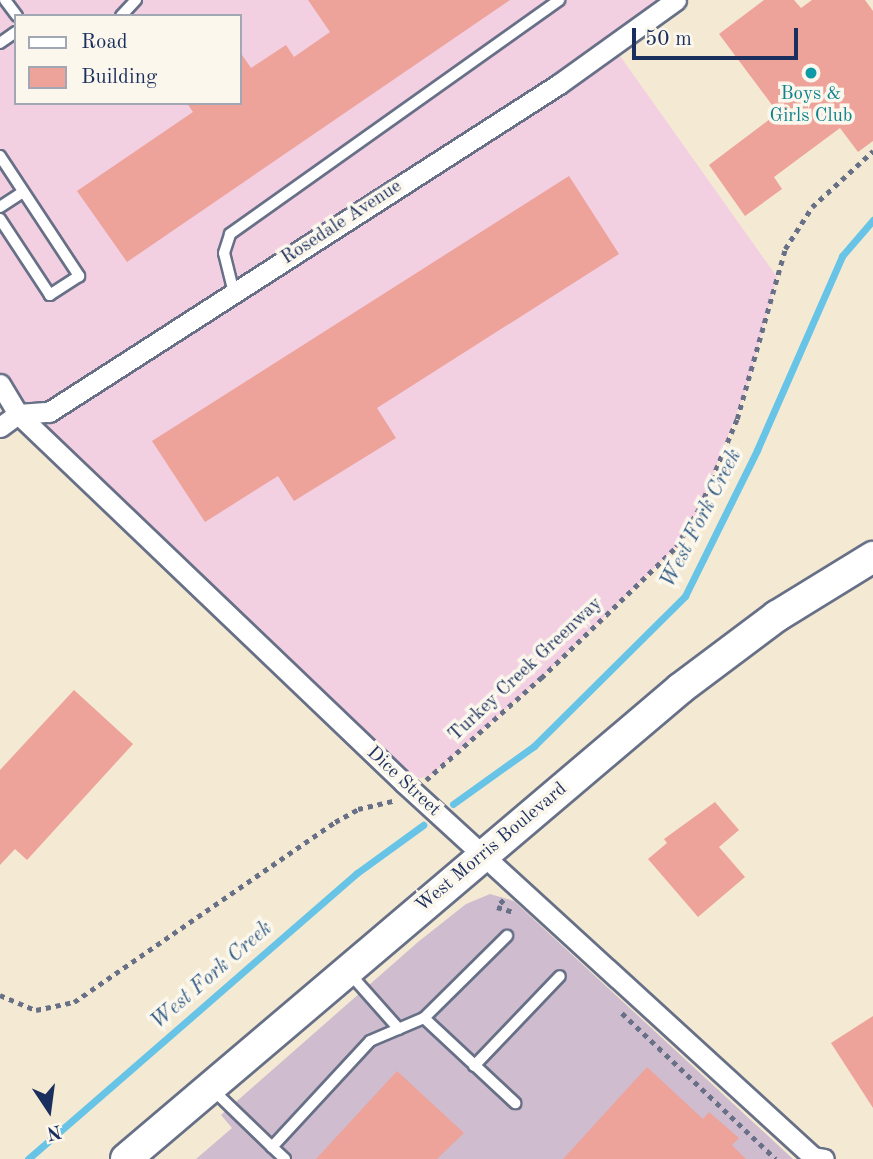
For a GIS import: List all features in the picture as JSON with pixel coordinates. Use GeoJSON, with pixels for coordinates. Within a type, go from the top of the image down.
{"type":"FeatureCollection","features":[{"type":"Feature","properties":{"kind":"main road","name":"West Morris Boulevard"},"geometry":{"type":"LineString","coordinates":[[126,1159],[729,650],[873,557]]}},
{"type":"Feature","properties":{"kind":"street","name":"Rosedale Avenue"},"geometry":{"type":"LineString","coordinates":[[0,427],[18,414],[50,412],[559,84],[676,0]]}},
{"type":"Feature","properties":{"kind":"street","name":"Dice Street"},"geometry":{"type":"LineString","coordinates":[[0,384],[18,414],[413,791],[813,1157],[824,1159]]}},
{"type":"Feature","properties":{"kind":"lane"},"geometry":{"type":"LineString","coordinates":[[123,14],[136,0]]}},
{"type":"Feature","properties":{"kind":"lane"},"geometry":{"type":"LineString","coordinates":[[233,293],[224,253],[230,234],[559,0]]}},
{"type":"Feature","properties":{"kind":"lane"},"geometry":{"type":"LineString","coordinates":[[0,156],[79,276],[50,295],[0,219]]}},
{"type":"Feature","properties":{"kind":"lane"},"geometry":{"type":"LineString","coordinates":[[0,207],[23,192]]}},
{"type":"Feature","properties":{"kind":"lane"},"geometry":{"type":"LineString","coordinates":[[272,1147],[370,1041],[424,1018],[507,936]]}},
{"type":"Feature","properties":{"kind":"lane"},"geometry":{"type":"LineString","coordinates":[[347,971],[399,1029]]}},
{"type":"Feature","properties":{"kind":"lane"},"geometry":{"type":"LineString","coordinates":[[474,1066],[560,976]]}},
{"type":"Feature","properties":{"kind":"lane"},"geometry":{"type":"LineString","coordinates":[[424,1018],[515,1103]]}},
{"type":"Feature","properties":{"kind":"lane"},"geometry":{"type":"LineString","coordinates":[[210,1087],[285,1159]]}},
{"type":"Feature","properties":{"kind":"path","name":"Turkey Creek Greenway"},"geometry":{"type":"LineString","coordinates":[[0,995],[36,1010],[74,1002],[335,822],[358,809],[405,798],[541,678],[676,547],[700,507],[737,419],[785,249],[812,207],[873,151]]}},
{"type":"Feature","properties":{"kind":"path"},"geometry":{"type":"LineString","coordinates":[[517,888],[497,907],[522,920]]}},
{"type":"Feature","properties":{"kind":"path"},"geometry":{"type":"LineString","coordinates":[[619,1010],[776,1159]]}},
{"type":"Feature","properties":{"kind":"shaded area"},"geometry":{"type":"Polygon","coordinates":[[[0,0],[676,0],[613,46],[777,277],[747,387],[700,507],[676,547],[541,678],[431,775],[404,783],[0,386],[0,0]]]}},
{"type":"Feature","properties":{"kind":"shaded area"},"geometry":{"type":"Polygon","coordinates":[[[490,894],[514,901],[793,1159],[196,1159],[232,1128],[221,1115],[418,942],[466,904],[490,894]]]}},
{"type":"Feature","properties":{"kind":"building"},"geometry":{"type":"Polygon","coordinates":[[[308,0],[510,0],[127,262],[77,191],[193,112],[188,105],[242,105],[242,55],[251,68],[286,45],[294,57],[330,32],[308,0]]]}},
{"type":"Feature","properties":{"kind":"building","name":"Boys & Girls Club"},"geometry":{"type":"Polygon","coordinates":[[[764,0],[794,0],[801,8],[812,0],[865,0],[873,11],[873,141],[858,152],[840,128],[774,177],[782,189],[745,216],[709,165],[778,113],[719,34],[764,0]]]}},
{"type":"Feature","properties":{"kind":"building"},"geometry":{"type":"Polygon","coordinates":[[[569,176],[619,254],[377,408],[396,438],[294,501],[278,476],[205,522],[152,441],[569,176]]]}},
{"type":"Feature","properties":{"kind":"building"},"geometry":{"type":"Polygon","coordinates":[[[74,690],[133,744],[27,860],[15,849],[0,865],[0,770],[74,690]]]}},
{"type":"Feature","properties":{"kind":"building"},"geometry":{"type":"Polygon","coordinates":[[[715,802],[739,830],[719,847],[745,877],[698,917],[648,859],[667,843],[664,839],[715,802]]]}},
{"type":"Feature","properties":{"kind":"building"},"geometry":{"type":"Polygon","coordinates":[[[873,1016],[873,1108],[831,1043],[873,1016]]]}},
{"type":"Feature","properties":{"kind":"building"},"geometry":{"type":"Polygon","coordinates":[[[647,1067],[703,1119],[709,1112],[739,1138],[732,1145],[746,1159],[563,1159],[647,1067]]]}},
{"type":"Feature","properties":{"kind":"building"},"geometry":{"type":"Polygon","coordinates":[[[397,1071],[464,1133],[437,1159],[316,1159],[397,1071]]]}},
{"type":"Feature","properties":{"kind":"waterway","name":"West Fork Creek"},"geometry":{"type":"LineString","coordinates":[[453,804],[534,746],[685,596],[757,450],[842,256],[873,220]]}},
{"type":"Feature","properties":{"kind":"waterway","name":"West Fork Creek"},"geometry":{"type":"LineString","coordinates":[[28,1159],[357,873],[423,825]]}},
{"type":"Feature","properties":{"kind":"place","name":"Boys & Girls Club"},"geometry":{"type":"Point","coordinates":[811,73]}}]}
